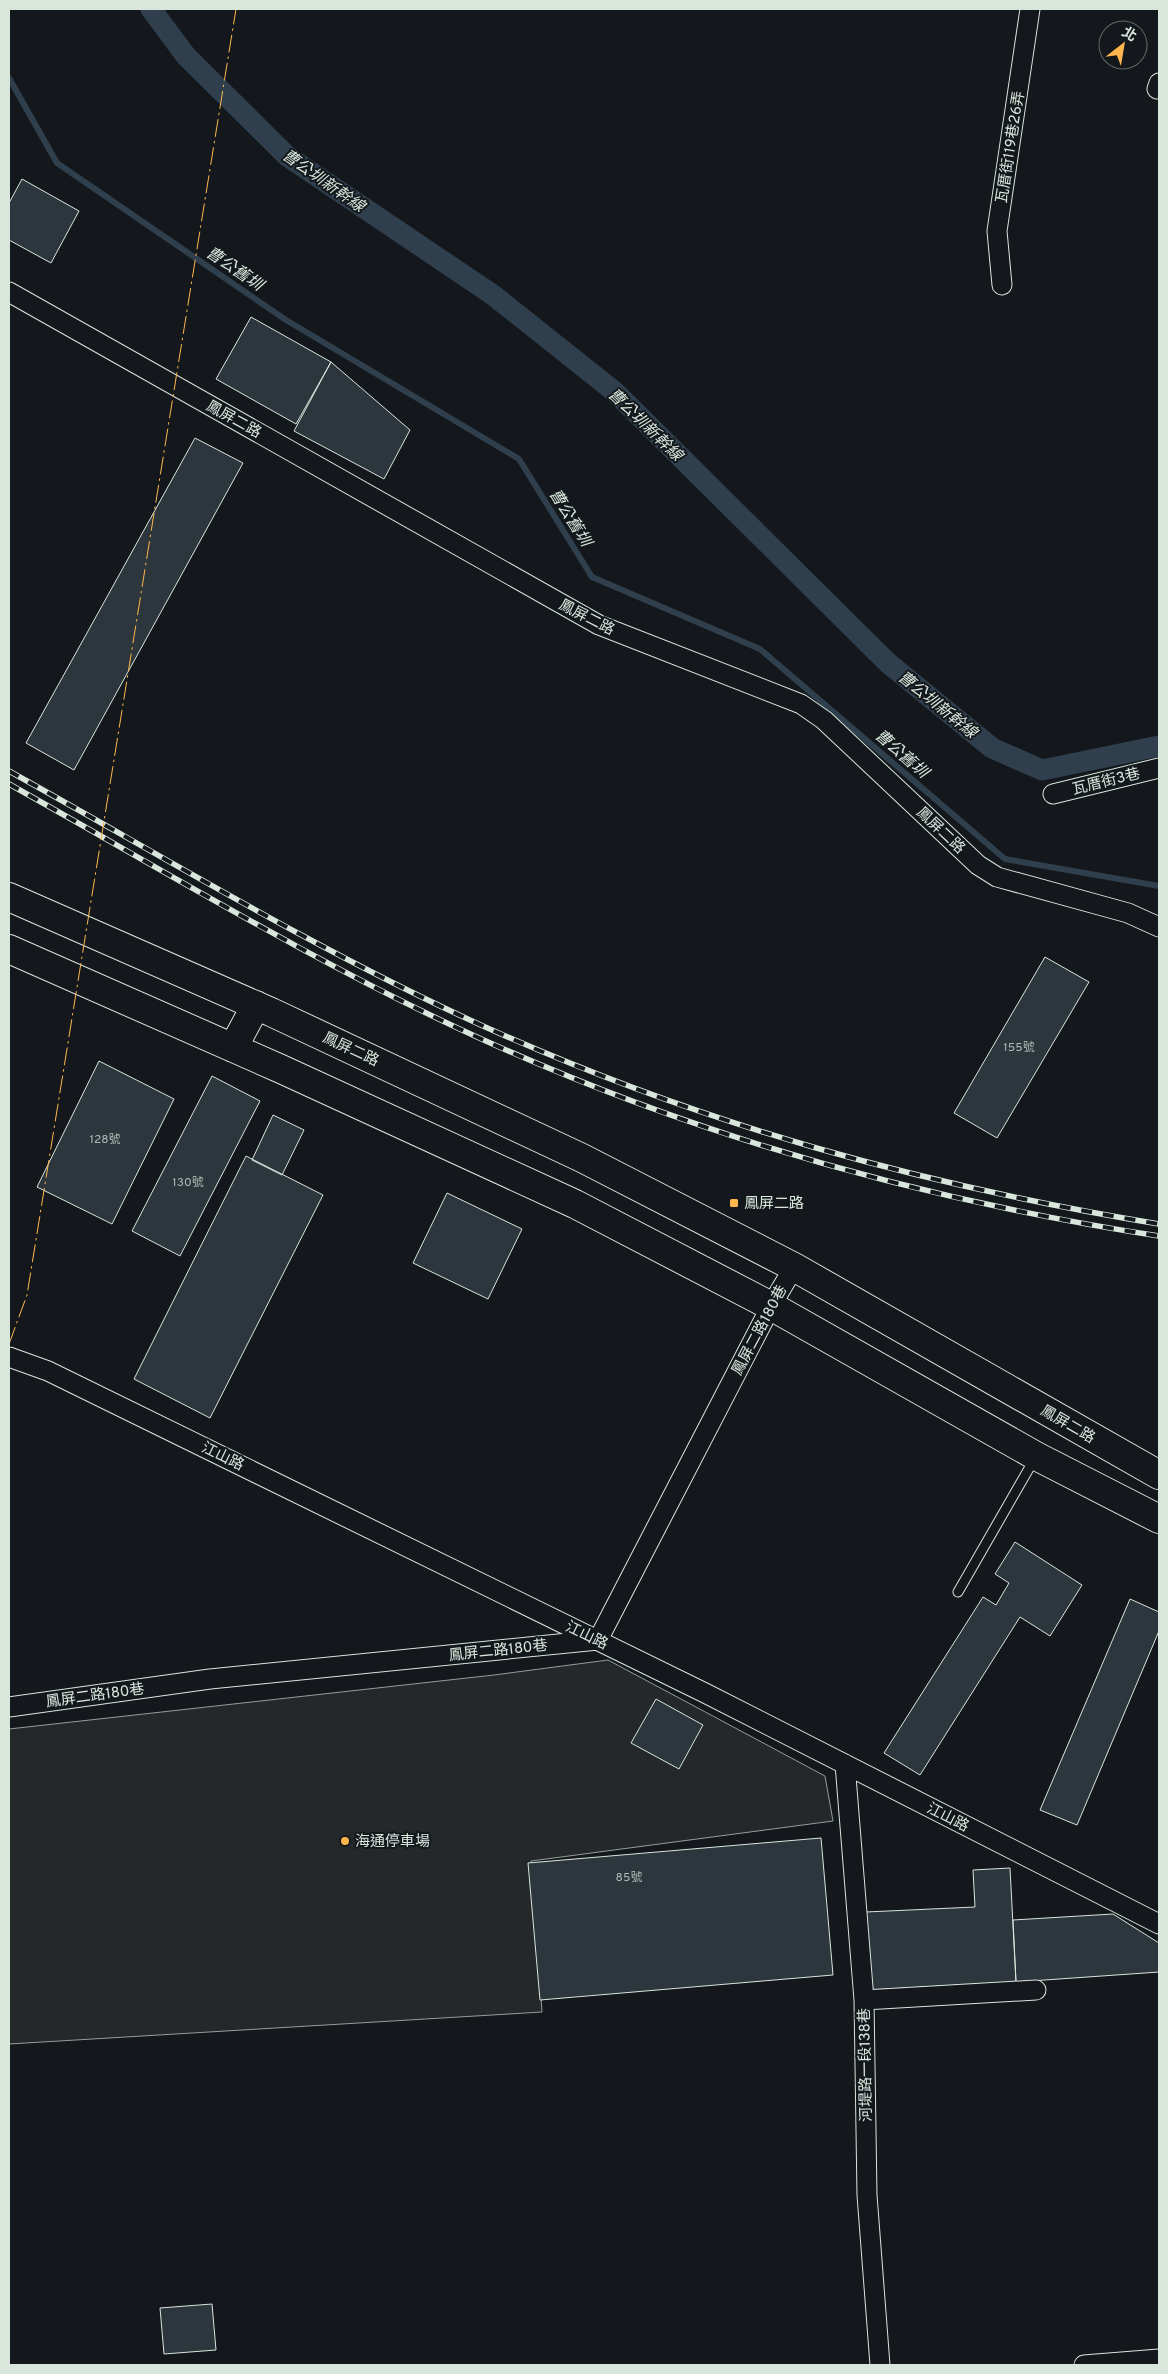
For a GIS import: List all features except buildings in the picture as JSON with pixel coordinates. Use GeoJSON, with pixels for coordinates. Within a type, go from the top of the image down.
{"type":"FeatureCollection","features":[{"type":"Feature","properties":{"kind":"main road","name":"鳳屏二路"},"geometry":{"type":"LineString","coordinates":[[9,896],[256,1006],[582,1158],[794,1267],[1159,1475]]}},
{"type":"Feature","properties":{"kind":"main road"},"geometry":{"type":"LineString","coordinates":[[9,949],[233,1048],[575,1204],[771,1306],[1036,1456],[1159,1519]]}},
{"type":"Feature","properties":{"kind":"main road"},"geometry":{"type":"LineString","coordinates":[[233,1048],[256,1006]]}},
{"type":"Feature","properties":{"kind":"street","name":"瓦厝街119巷26弄"},"geometry":{"type":"LineString","coordinates":[[1002,286],[997,231],[1030,9]]}},
{"type":"Feature","properties":{"kind":"street","name":"鳳屏二路"},"geometry":{"type":"LineString","coordinates":[[9,292],[599,625],[801,704],[824,720],[978,865],[996,877],[1128,913],[1159,927]]}},
{"type":"Feature","properties":{"kind":"street","name":"瓦厝街3巷"},"geometry":{"type":"LineString","coordinates":[[1053,794],[1159,768]]}},
{"type":"Feature","properties":{"kind":"street","name":"鳳屏二路180巷"},"geometry":{"type":"LineString","coordinates":[[9,1708],[210,1679],[598,1640],[771,1306],[794,1267]]}},
{"type":"Feature","properties":{"kind":"street","name":"江山路"},"geometry":{"type":"LineString","coordinates":[[9,1357],[57,1375],[598,1640],[1159,1924]]}},
{"type":"Feature","properties":{"kind":"street","name":"河堤路一段138巷"},"geometry":{"type":"LineString","coordinates":[[844,1764],[864,2000],[867,2195],[880,2365]]}},
{"type":"Feature","properties":{"kind":"street"},"geometry":{"type":"LineString","coordinates":[[864,2000],[1036,1990]]}},
{"type":"Feature","properties":{"kind":"street"},"geometry":{"type":"LineString","coordinates":[[1084,2365],[1159,2359]]}},
{"type":"Feature","properties":{"kind":"lane"},"geometry":{"type":"LineString","coordinates":[[958,1592],[1036,1456]]}},
{"type":"Feature","properties":{"kind":"shaded area","name":"海通停車場"},"geometry":{"type":"Polygon","coordinates":[[[608,1660],[825,1776],[833,1821],[531,1861],[542,2012],[9,2044],[9,1729],[494,1675],[608,1660]]]}},
{"type":"Feature","properties":{"kind":"waterway","name":"曹公圳新幹線"},"geometry":{"type":"LineString","coordinates":[[151,9],[186,56],[287,156],[493,295],[615,392],[888,663],[992,748],[1042,770],[1159,746]]}},
{"type":"Feature","properties":{"kind":"waterway","name":"曹公舊圳"},"geometry":{"type":"LineString","coordinates":[[9,78],[57,163],[286,320],[519,459],[592,577],[760,649],[1005,859],[1159,886]]}},
{"type":"Feature","properties":{"kind":"railway"},"geometry":{"type":"LineString","coordinates":[[9,771],[243,903],[362,967],[483,1026],[565,1061],[731,1122],[815,1148],[984,1191],[1159,1224]]}},
{"type":"Feature","properties":{"kind":"railway"},"geometry":{"type":"LineString","coordinates":[[9,784],[240,915],[357,978],[477,1037],[642,1105],[726,1134],[811,1160],[897,1183],[984,1204],[1159,1236]]}},
{"type":"Feature","properties":{"kind":"power"},"geometry":{"type":"LineString","coordinates":[[9,1344],[27,1295],[236,9]]}},
{"type":"Feature","properties":{"kind":"place","name":"鳳屏二路"},"geometry":{"type":"Point","coordinates":[734,1203]}},
{"type":"Feature","properties":{"kind":"place","name":"海通停車場"},"geometry":{"type":"Point","coordinates":[345,1841]}}]}
